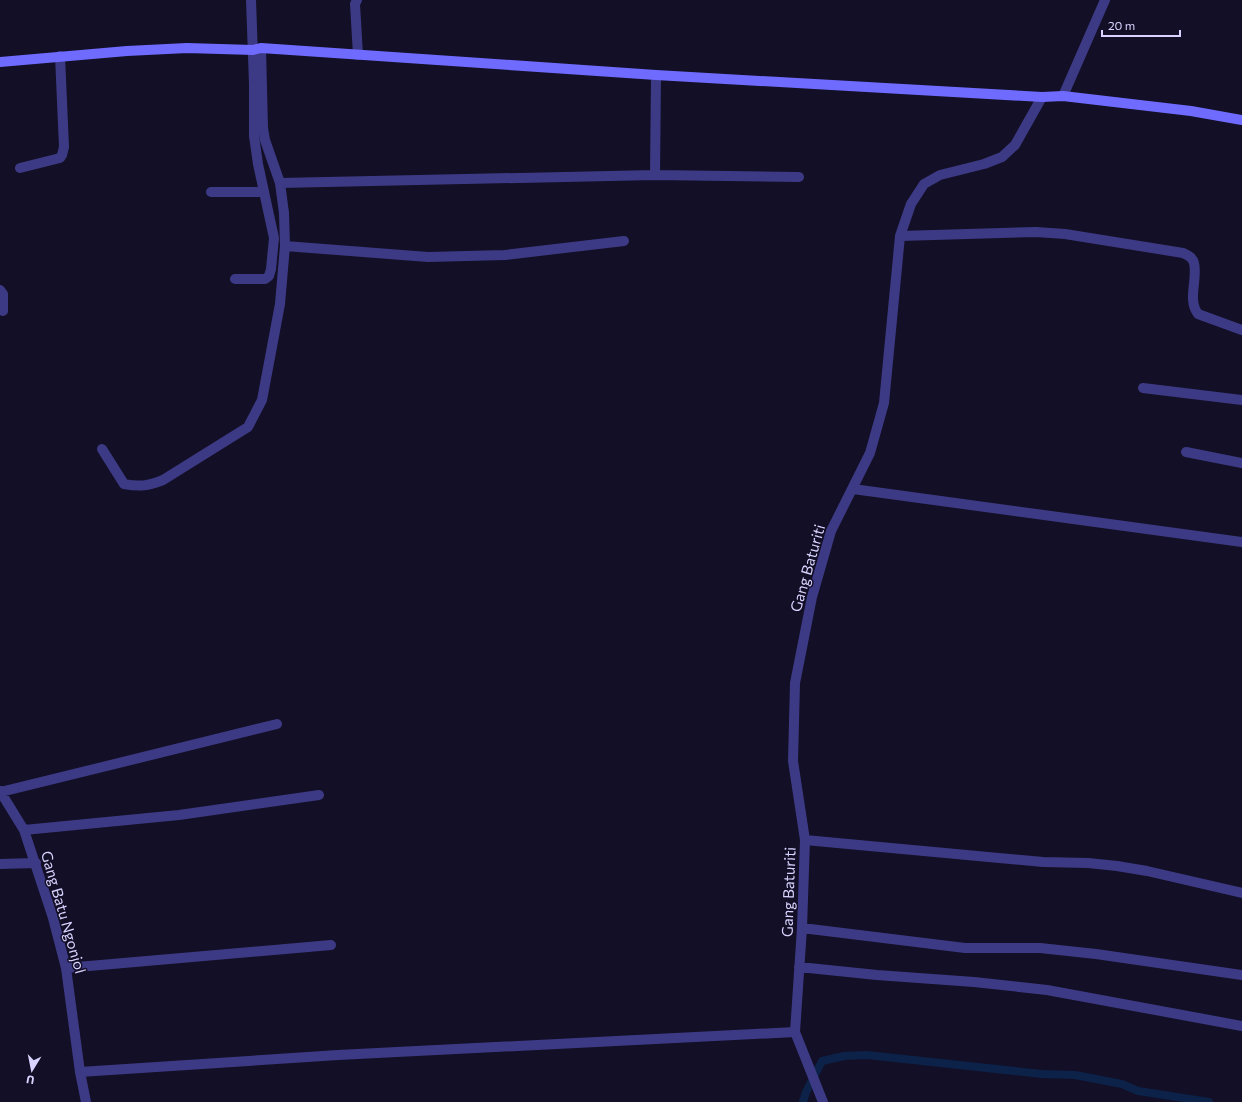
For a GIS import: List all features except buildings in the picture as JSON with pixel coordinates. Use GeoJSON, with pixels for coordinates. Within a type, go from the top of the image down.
{"type":"FeatureCollection","features":[{"type":"Feature","properties":{"kind":"street"},"geometry":{"type":"LineString","coordinates":[[102,449],[124,484],[148,486],[163,480],[248,427],[262,400],[280,304],[285,246],[284,212],[280,183],[262,128],[257,49],[251,0]]}},
{"type":"Feature","properties":{"kind":"street"},"geometry":{"type":"LineString","coordinates":[[357,0],[358,55]]}},
{"type":"Feature","properties":{"kind":"street"},"geometry":{"type":"LineString","coordinates":[[1063,96],[1106,0]]}},
{"type":"Feature","properties":{"kind":"street"},"geometry":{"type":"LineString","coordinates":[[0,62],[127,51],[187,48],[257,49],[656,75],[1042,97],[1063,96],[1191,111],[1242,120]]}},
{"type":"Feature","properties":{"kind":"street"},"geometry":{"type":"LineString","coordinates":[[236,279],[265,279],[269,276],[271,270],[274,238],[258,164],[254,136],[257,49]]}},
{"type":"Feature","properties":{"kind":"street"},"geometry":{"type":"LineString","coordinates":[[20,168],[60,158],[62,155],[64,147],[60,56]]}},
{"type":"Feature","properties":{"kind":"street"},"geometry":{"type":"LineString","coordinates":[[655,175],[656,75]]}},
{"type":"Feature","properties":{"kind":"street","name":"Gang Baturiti"},"geometry":{"type":"LineString","coordinates":[[823,1102],[795,1032],[802,928],[805,840],[793,761],[795,683],[812,597],[831,531],[870,453],[884,402],[900,236],[911,204],[924,184],[940,175],[984,164],[1002,157],[1015,144],[1042,97]]}},
{"type":"Feature","properties":{"kind":"street"},"geometry":{"type":"LineString","coordinates":[[280,183],[655,175],[799,178]]}},
{"type":"Feature","properties":{"kind":"street"},"geometry":{"type":"LineString","coordinates":[[211,192],[264,192]]}},
{"type":"Feature","properties":{"kind":"street"},"geometry":{"type":"LineString","coordinates":[[900,236],[1036,232],[1065,234],[1183,253],[1190,256],[1194,262],[1193,303],[1198,314],[1242,330]]}},
{"type":"Feature","properties":{"kind":"street"},"geometry":{"type":"LineString","coordinates":[[285,246],[428,257],[505,256],[624,241]]}},
{"type":"Feature","properties":{"kind":"street"},"geometry":{"type":"LineString","coordinates":[[0,290],[3,294],[3,311]]}},
{"type":"Feature","properties":{"kind":"street"},"geometry":{"type":"LineString","coordinates":[[1143,388],[1242,400]]}},
{"type":"Feature","properties":{"kind":"street"},"geometry":{"type":"LineString","coordinates":[[1186,452],[1242,463]]}},
{"type":"Feature","properties":{"kind":"street"},"geometry":{"type":"LineString","coordinates":[[853,489],[1242,542]]}},
{"type":"Feature","properties":{"kind":"street"},"geometry":{"type":"LineString","coordinates":[[0,791],[278,724]]}},
{"type":"Feature","properties":{"kind":"street","name":"Gang Batu Ngonjol"},"geometry":{"type":"LineString","coordinates":[[0,791],[24,830],[53,918],[66,968],[80,1072],[86,1102]]}},
{"type":"Feature","properties":{"kind":"street"},"geometry":{"type":"LineString","coordinates":[[24,830],[179,815],[319,795]]}},
{"type":"Feature","properties":{"kind":"street"},"geometry":{"type":"LineString","coordinates":[[805,840],[1043,862],[1117,866],[1147,871],[1242,893]]}},
{"type":"Feature","properties":{"kind":"street"},"geometry":{"type":"LineString","coordinates":[[0,864],[36,863]]}},
{"type":"Feature","properties":{"kind":"street"},"geometry":{"type":"LineString","coordinates":[[802,928],[965,948],[1040,948],[1096,954],[1242,975]]}},
{"type":"Feature","properties":{"kind":"street"},"geometry":{"type":"LineString","coordinates":[[66,968],[331,946]]}},
{"type":"Feature","properties":{"kind":"street"},"geometry":{"type":"LineString","coordinates":[[799,967],[877,975],[974,982],[1047,990],[1242,1026]]}},
{"type":"Feature","properties":{"kind":"street"},"geometry":{"type":"LineString","coordinates":[[80,1072],[338,1054],[795,1032]]}},
{"type":"Feature","properties":{"kind":"waterway"},"geometry":{"type":"LineString","coordinates":[[803,1102],[806,1092],[822,1061],[844,1056],[867,1055],[1042,1074],[1075,1075],[1122,1084],[1138,1091],[1209,1102]]}}]}
